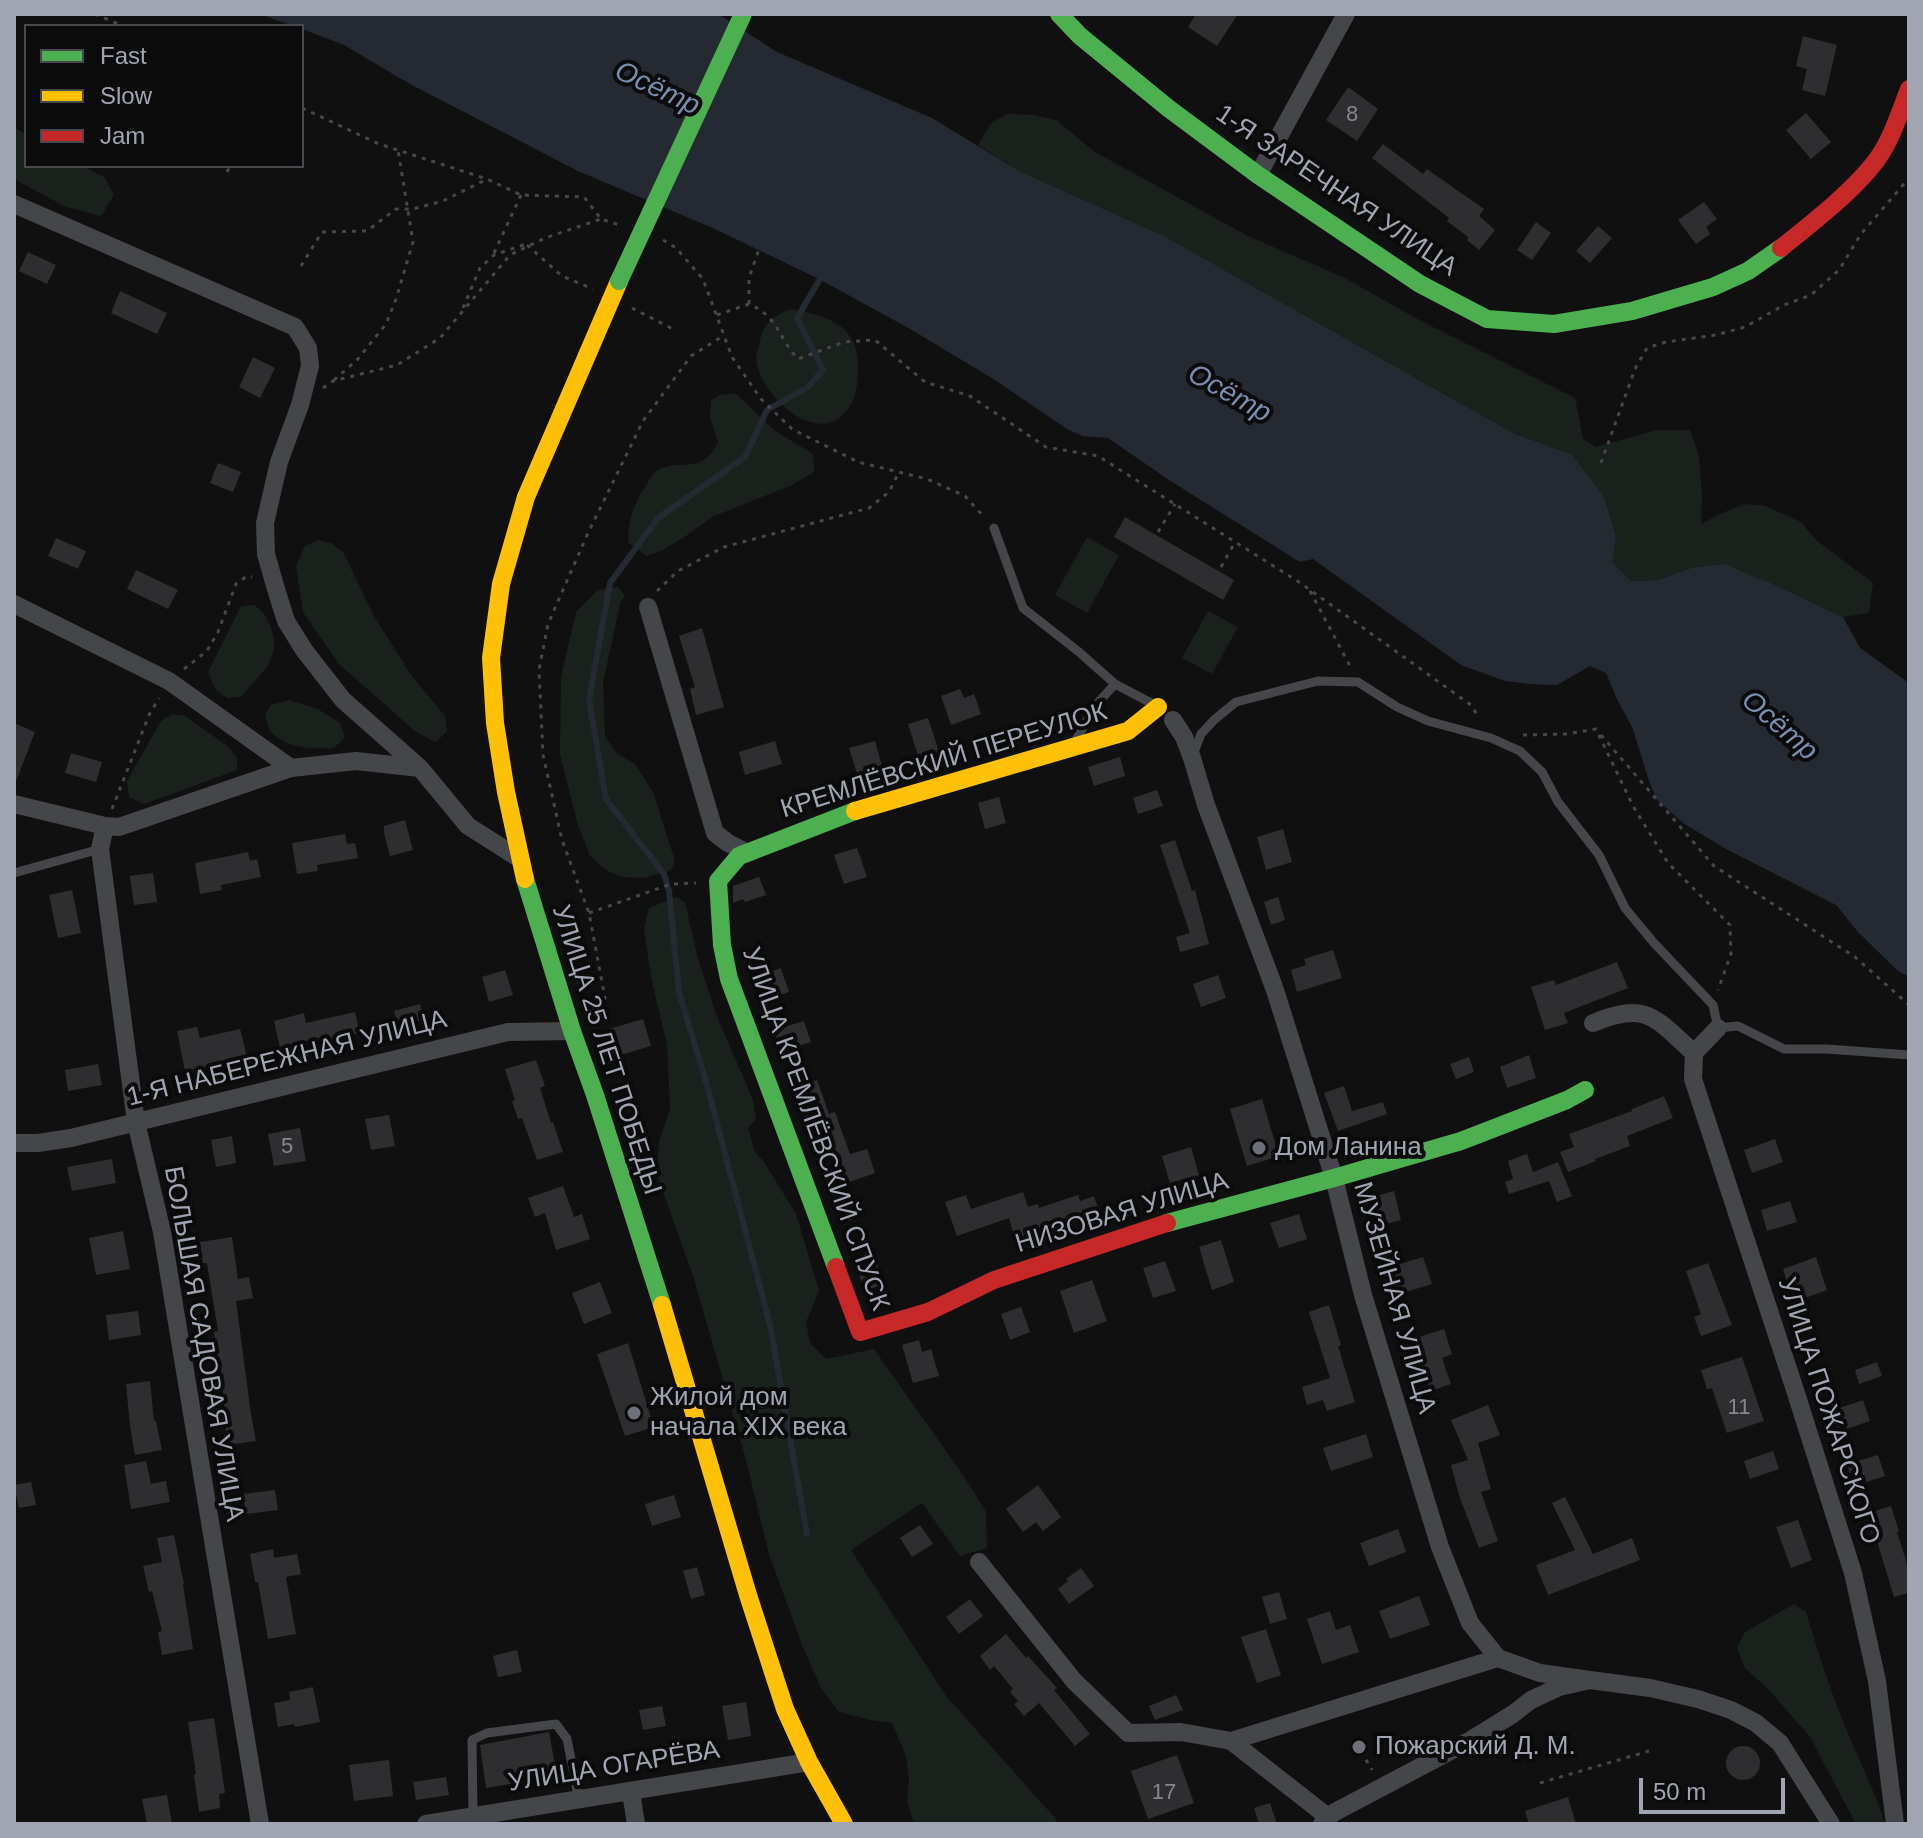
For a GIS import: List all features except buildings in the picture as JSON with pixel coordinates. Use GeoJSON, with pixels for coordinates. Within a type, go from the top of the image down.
{"type":"FeatureCollection","features":[{"type":"Feature","properties":{"kind":"street","name":"УЛИЦА 25 ЛЕТ ПОБЕДЫ"},"geometry":{"type":"LineString","coordinates":[[743,14],[616,289],[526,497],[501,584],[491,658],[495,723],[528,894],[674,1344],[785,1709],[809,1762],[844,1824]]}},
{"type":"Feature","properties":{"kind":"street","name":"1-Я ЗАРЕЧНАЯ УЛИЦА"},"geometry":{"type":"LineString","coordinates":[[1059,14],[1080,36],[1168,108],[1258,175],[1420,284],[1487,319],[1554,324],[1632,311],[1713,287],[1748,271],[1783,246],[1852,187],[1878,158],[1909,89]]}},
{"type":"Feature","properties":{"kind":"street"},"geometry":{"type":"LineString","coordinates":[[1258,175],[1346,14]]}},
{"type":"Feature","properties":{"kind":"street"},"geometry":{"type":"LineString","coordinates":[[14,204],[295,327],[308,348],[310,366],[300,405],[279,462],[265,523],[266,554],[286,621],[343,700],[420,768],[468,826],[520,859]]}},
{"type":"Feature","properties":{"kind":"street"},"geometry":{"type":"LineString","coordinates":[[651,600],[715,833],[744,854],[718,881]]}},
{"type":"Feature","properties":{"kind":"street"},"geometry":{"type":"LineString","coordinates":[[14,604],[169,681],[291,768]]}},
{"type":"Feature","properties":{"kind":"street","name":"КРЕМЛЁВСКИЙ ПЕРЕУЛОК"},"geometry":{"type":"LineString","coordinates":[[744,854],[844,814],[1128,731],[1158,707]]}},
{"type":"Feature","properties":{"kind":"street","name":"МУЗЕЙНАЯ УЛИЦА"},"geometry":{"type":"LineString","coordinates":[[1173,720],[1192,758],[1206,805],[1275,990],[1334,1178],[1363,1295],[1440,1547],[1470,1623],[1498,1658]]}},
{"type":"Feature","properties":{"kind":"street"},"geometry":{"type":"LineString","coordinates":[[14,804],[112,826],[291,768],[356,761],[420,768]]}},
{"type":"Feature","properties":{"kind":"street","name":"БОЛЬШАЯ САДОВАЯ УЛИЦА"},"geometry":{"type":"LineString","coordinates":[[112,826],[100,849],[136,1122],[162,1232],[260,1824]]}},
{"type":"Feature","properties":{"kind":"street","name":"УЛИЦА КРЕМЛЁВСКИЙ СПУСК"},"geometry":{"type":"LineString","coordinates":[[718,881],[722,945],[729,979],[860,1332]]}},
{"type":"Feature","properties":{"kind":"street"},"geometry":{"type":"LineString","coordinates":[[1593,1023],[1634,1011],[1656,1019],[1694,1053],[1718,1028]]}},
{"type":"Feature","properties":{"kind":"street","name":"1-Я НАБЕРЕЖНАЯ УЛИЦА"},"geometry":{"type":"LineString","coordinates":[[14,1143],[71,1138],[508,1032],[575,1039]]}},
{"type":"Feature","properties":{"kind":"street","name":"УЛИЦА ПОЖАРСКОГО"},"geometry":{"type":"LineString","coordinates":[[1694,1053],[1693,1079],[1853,1573],[1877,1681],[1895,1824]]}},
{"type":"Feature","properties":{"kind":"street","name":"НИЗОВАЯ УЛИЦА"},"geometry":{"type":"LineString","coordinates":[[860,1332],[928,1312],[994,1280],[1162,1224],[1461,1141],[1567,1100],[1585,1090]]}},
{"type":"Feature","properties":{"kind":"street"},"geometry":{"type":"LineString","coordinates":[[979,1562],[1074,1681],[1128,1733],[1181,1732],[1231,1741],[1498,1658],[1540,1673],[1650,1688],[1731,1710],[1756,1723],[1780,1743],[1831,1824]]}},
{"type":"Feature","properties":{"kind":"street"},"geometry":{"type":"LineString","coordinates":[[1231,1741],[1325,1820],[1471,1740],[1531,1700],[1559,1687],[1590,1680]]}},
{"type":"Feature","properties":{"kind":"street","name":"УЛИЦА ОГАРЁВА"},"geometry":{"type":"LineString","coordinates":[[426,1824],[809,1762]]}},
{"type":"Feature","properties":{"kind":"street"},"geometry":{"type":"LineString","coordinates":[[631,1792],[636,1824]]}},
{"type":"Feature","properties":{"kind":"lane"},"geometry":{"type":"LineString","coordinates":[[994,528],[1023,608],[1115,684],[1158,707],[1173,720]]}},
{"type":"Feature","properties":{"kind":"lane"},"geometry":{"type":"LineString","coordinates":[[1192,758],[1201,734],[1236,702],[1318,681],[1358,682],[1397,707],[1428,721],[1491,738],[1520,751],[1542,772],[1558,802],[1599,855],[1625,908],[1713,1005],[1718,1028],[1738,1026],[1784,1049],[1909,1055]]}},
{"type":"Feature","properties":{"kind":"lane"},"geometry":{"type":"LineString","coordinates":[[1073,747],[1095,706],[1115,684]]}},
{"type":"Feature","properties":{"kind":"lane"},"geometry":{"type":"LineString","coordinates":[[14,873],[100,849]]}},
{"type":"Feature","properties":{"kind":"lane"},"geometry":{"type":"LineString","coordinates":[[473,1815],[472,1740],[487,1733],[556,1724],[567,1739],[579,1800]]}},
{"type":"Feature","properties":{"kind":"path"},"geometry":{"type":"LineString","coordinates":[[95,14],[118,24]]}},
{"type":"Feature","properties":{"kind":"path"},"geometry":{"type":"LineString","coordinates":[[304,109],[379,144],[487,179],[521,195],[584,197],[601,219],[625,227]]}},
{"type":"Feature","properties":{"kind":"path"},"geometry":{"type":"LineString","coordinates":[[300,405],[358,359],[386,324],[396,299],[413,242],[398,150]]}},
{"type":"Feature","properties":{"kind":"path"},"geometry":{"type":"LineString","coordinates":[[227,172],[229,168]]}},
{"type":"Feature","properties":{"kind":"path"},"geometry":{"type":"LineString","coordinates":[[1601,463],[1635,369],[1647,348],[1745,327],[1784,305],[1811,295],[1839,270],[1861,234],[1909,178]]}},
{"type":"Feature","properties":{"kind":"path"},"geometry":{"type":"LineString","coordinates":[[301,266],[322,232],[367,231],[396,209],[443,201],[487,179]]}},
{"type":"Feature","properties":{"kind":"path"},"geometry":{"type":"LineString","coordinates":[[461,313],[480,268],[494,255],[521,195]]}},
{"type":"Feature","properties":{"kind":"path"},"geometry":{"type":"LineString","coordinates":[[494,255],[601,219]]}},
{"type":"Feature","properties":{"kind":"path"},"geometry":{"type":"LineString","coordinates":[[333,381],[397,365],[440,338],[510,255],[545,238]]}},
{"type":"Feature","properties":{"kind":"path"},"geometry":{"type":"LineString","coordinates":[[663,240],[676,248],[703,279],[732,357],[761,399],[792,429],[858,462],[927,479],[965,496],[994,528]]}},
{"type":"Feature","properties":{"kind":"path"},"geometry":{"type":"LineString","coordinates":[[527,245],[562,276],[616,289],[675,330]]}},
{"type":"Feature","properties":{"kind":"path"},"geometry":{"type":"LineString","coordinates":[[749,304],[749,278],[759,249]]}},
{"type":"Feature","properties":{"kind":"path"},"geometry":{"type":"LineString","coordinates":[[717,315],[749,304],[762,309],[778,327],[798,359],[844,342],[875,340],[925,382],[970,396],[1046,447],[1098,456],[1309,588],[1471,705],[1491,738],[1567,734],[1596,729]]}},
{"type":"Feature","properties":{"kind":"path"},"geometry":{"type":"LineString","coordinates":[[575,1039],[595,1027],[605,998],[589,913],[562,840],[543,755],[539,670],[548,624],[643,421],[691,356],[723,336]]}},
{"type":"Feature","properties":{"kind":"path"},"geometry":{"type":"LineString","coordinates":[[651,600],[678,571],[724,547],[869,508],[889,492],[899,472]]}},
{"type":"Feature","properties":{"kind":"path"},"geometry":{"type":"LineString","coordinates":[[1158,532],[1175,504]]}},
{"type":"Feature","properties":{"kind":"path"},"geometry":{"type":"LineString","coordinates":[[1221,567],[1235,542]]}},
{"type":"Feature","properties":{"kind":"path"},"geometry":{"type":"LineString","coordinates":[[1309,588],[1358,682]]}},
{"type":"Feature","properties":{"kind":"path"},"geometry":{"type":"LineString","coordinates":[[1596,729],[1714,866],[1855,957],[1909,1005]]}},
{"type":"Feature","properties":{"kind":"path"},"geometry":{"type":"LineString","coordinates":[[1596,729],[1633,806],[1668,863],[1730,925],[1731,954],[1713,1005]]}},
{"type":"Feature","properties":{"kind":"path"},"geometry":{"type":"LineString","coordinates":[[589,913],[671,884],[718,881]]}},
{"type":"Feature","properties":{"kind":"path"},"geometry":{"type":"LineString","coordinates":[[1361,1751],[1382,1787]]}},
{"type":"Feature","properties":{"kind":"path"},"geometry":{"type":"LineString","coordinates":[[1540,1783],[1649,1751]]}},
{"type":"Feature","properties":{"kind":"shaded area"},"geometry":{"type":"Polygon","coordinates":[[[1007,114],[1056,120],[1095,152],[1248,236],[1343,277],[1423,322],[1575,398],[1583,439],[1596,447],[1656,430],[1690,430],[1699,456],[1701,524],[1744,504],[1765,506],[1801,522],[1816,540],[1873,583],[1869,613],[1843,617],[1777,586],[1691,568],[1658,580],[1631,581],[1611,562],[1616,537],[1571,454],[1513,433],[1164,236],[1019,171],[978,145],[991,123],[1007,114]]]}},
{"type":"Feature","properties":{"kind":"shaded area"},"geometry":{"type":"Polygon","coordinates":[[[14,127],[24,134],[24,168],[86,168],[104,177],[114,195],[101,216],[66,207],[14,179],[14,127]]]}},
{"type":"Feature","properties":{"kind":"shaded area"},"geometry":{"type":"Polygon","coordinates":[[[791,309],[830,320],[848,333],[854,343],[858,376],[854,398],[838,419],[824,424],[809,422],[794,414],[780,403],[760,374],[756,357],[764,329],[775,317],[791,309]]]}},
{"type":"Feature","properties":{"kind":"shaded area"},"geometry":{"type":"Polygon","coordinates":[[[735,393],[774,430],[813,454],[814,472],[792,485],[712,517],[661,551],[646,556],[628,542],[638,499],[654,473],[662,468],[696,463],[711,453],[718,442],[710,417],[711,400],[735,393]]]}},
{"type":"Feature","properties":{"kind":"shaded area"},"geometry":{"type":"Polygon","coordinates":[[[1087,537],[1119,555],[1087,613],[1055,595],[1087,537]]]}},
{"type":"Feature","properties":{"kind":"shaded area"},"geometry":{"type":"Polygon","coordinates":[[[318,540],[331,543],[343,552],[374,616],[411,675],[445,716],[447,731],[436,742],[416,732],[339,664],[303,612],[296,566],[305,546],[318,540]]]}},
{"type":"Feature","properties":{"kind":"shaded area"},"geometry":{"type":"Polygon","coordinates":[[[618,587],[625,595],[620,604],[603,683],[605,736],[616,753],[635,764],[653,792],[675,861],[671,870],[644,878],[621,877],[604,869],[590,856],[578,825],[560,755],[561,677],[576,612],[598,590],[618,587]]]}},
{"type":"Feature","properties":{"kind":"shaded area"},"geometry":{"type":"Polygon","coordinates":[[[254,605],[269,622],[274,650],[267,667],[241,697],[227,698],[215,689],[208,672],[241,606],[254,605]]]}},
{"type":"Feature","properties":{"kind":"shaded area"},"geometry":{"type":"Polygon","coordinates":[[[1208,611],[1238,627],[1212,674],[1182,658],[1208,611]]]}},
{"type":"Feature","properties":{"kind":"shaded area"},"geometry":{"type":"Polygon","coordinates":[[[289,700],[318,709],[340,723],[345,737],[334,748],[301,747],[278,738],[272,733],[265,715],[271,705],[289,700]]]}},
{"type":"Feature","properties":{"kind":"shaded area"},"geometry":{"type":"Polygon","coordinates":[[[172,714],[185,716],[226,745],[237,757],[237,770],[144,804],[129,797],[127,781],[161,721],[172,714]]]}},
{"type":"Feature","properties":{"kind":"shaded area"},"geometry":{"type":"Polygon","coordinates":[[[676,897],[685,902],[698,959],[716,1014],[753,1100],[756,1119],[748,1128],[755,1152],[796,1214],[819,1291],[806,1322],[810,1343],[826,1359],[874,1349],[986,1512],[987,1548],[960,1556],[922,1503],[851,1550],[946,1696],[1055,1818],[1057,1824],[914,1824],[907,1801],[909,1778],[906,1756],[892,1723],[839,1712],[821,1688],[802,1645],[769,1554],[745,1456],[694,1279],[657,1175],[659,1141],[670,1109],[667,1045],[652,982],[644,929],[649,908],[676,897]]]}},
{"type":"Feature","properties":{"kind":"shaded area"},"geometry":{"type":"Polygon","coordinates":[[[1794,1604],[1806,1612],[1837,1706],[1885,1824],[1856,1824],[1810,1737],[1769,1690],[1744,1667],[1737,1647],[1745,1632],[1794,1604]]]}},
{"type":"Feature","properties":{"kind":"water","name":"Осётр"},"geometry":{"type":"Polygon","coordinates":[[[260,14],[718,14],[777,52],[932,118],[1019,171],[1164,236],[1513,433],[1571,454],[1604,497],[1616,537],[1612,562],[1631,581],[1658,580],[1691,568],[1724,564],[1843,617],[1860,648],[1909,683],[1909,977],[1897,970],[1858,932],[1836,905],[1728,850],[1683,823],[1657,800],[1633,729],[1606,673],[1590,666],[1557,685],[1530,684],[1505,681],[1461,665],[1313,559],[1300,562],[1108,438],[1083,436],[1067,429],[995,380],[821,280],[715,229],[578,171],[410,84],[344,45],[304,30],[304,24],[288,24],[260,14]]]}},
{"type":"Feature","properties":{"kind":"waterway"},"geometry":{"type":"LineString","coordinates":[[807,1534],[770,1325],[707,1085],[679,992],[669,891],[664,874],[606,799],[589,700],[610,583],[658,518],[745,457],[767,410],[808,387],[823,370],[797,318],[823,274]]}},
{"type":"Feature","properties":{"kind":"traffic: fast"},"geometry":{"type":"LineString","coordinates":[[619,281],[743,14]]}},
{"type":"Feature","properties":{"kind":"traffic: fast"},"geometry":{"type":"LineString","coordinates":[[1059,14],[1080,36],[1168,108],[1258,175],[1420,284],[1487,319],[1554,324],[1632,311],[1713,287],[1748,271],[1781,248]]}},
{"type":"Feature","properties":{"kind":"traffic: fast"},"geometry":{"type":"LineString","coordinates":[[836,1267],[729,979],[722,945],[718,881],[739,856],[855,811]]}},
{"type":"Feature","properties":{"kind":"traffic: fast"},"geometry":{"type":"LineString","coordinates":[[525,879],[662,1305]]}},
{"type":"Feature","properties":{"kind":"traffic: fast"},"geometry":{"type":"LineString","coordinates":[[1167,1223],[1461,1141],[1567,1100],[1585,1090]]}},
{"type":"Feature","properties":{"kind":"traffic: slow"},"geometry":{"type":"LineString","coordinates":[[525,879],[495,723],[491,658],[501,584],[526,497],[619,281]]}},
{"type":"Feature","properties":{"kind":"traffic: slow"},"geometry":{"type":"LineString","coordinates":[[855,811],[1128,731],[1158,707]]}},
{"type":"Feature","properties":{"kind":"traffic: slow"},"geometry":{"type":"LineString","coordinates":[[662,1305],[785,1709],[809,1762],[844,1824]]}},
{"type":"Feature","properties":{"kind":"traffic: jam"},"geometry":{"type":"LineString","coordinates":[[1781,248],[1869,170],[1887,142],[1909,89]]}},
{"type":"Feature","properties":{"kind":"traffic: jam"},"geometry":{"type":"LineString","coordinates":[[836,1267],[860,1332],[928,1312],[994,1280],[1167,1223]]}},
{"type":"Feature","properties":{"kind":"place","name":"Дом Ланина"},"geometry":{"type":"Point","coordinates":[1259,1148]}},
{"type":"Feature","properties":{"kind":"place","name":"Жилой дом начала XIX века"},"geometry":{"type":"Point","coordinates":[634,1413]}},
{"type":"Feature","properties":{"kind":"place","name":"Пожарский Д. М."},"geometry":{"type":"Point","coordinates":[1359,1747]}}]}
